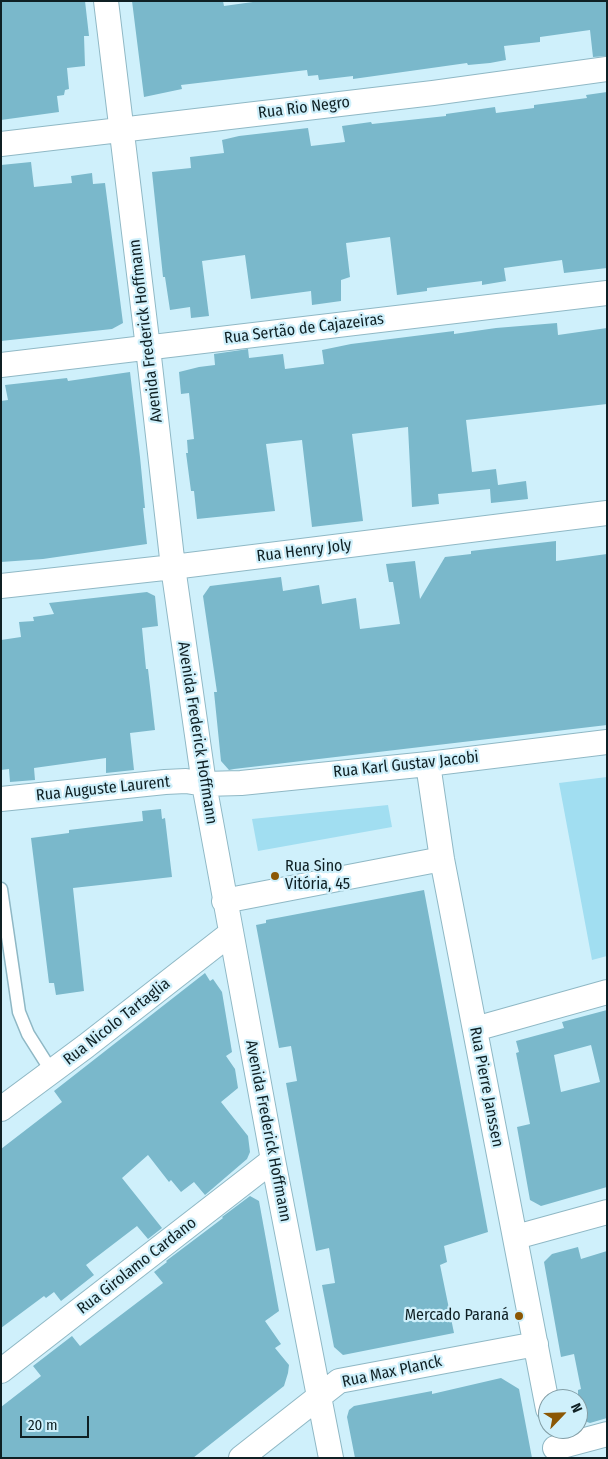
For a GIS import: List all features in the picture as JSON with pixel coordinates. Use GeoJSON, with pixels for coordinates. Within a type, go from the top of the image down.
{"type":"FeatureCollection","features":[{"type":"Feature","properties":{"kind":"street","name":"Avenida Frederick Hoffmann"},"geometry":{"type":"LineString","coordinates":[[106,1],[173,567],[204,784],[224,901],[331,1458]]}},
{"type":"Feature","properties":{"kind":"street","name":"Rua Rio Negro"},"geometry":{"type":"LineString","coordinates":[[1,144],[433,93],[607,70]]}},
{"type":"Feature","properties":{"kind":"street","name":"Rua Sertão de Cajazeiras"},"geometry":{"type":"LineString","coordinates":[[1,365],[607,293]]}},
{"type":"Feature","properties":{"kind":"street","name":"Rua Henry Joly"},"geometry":{"type":"LineString","coordinates":[[1,586],[173,567],[607,513]]}},
{"type":"Feature","properties":{"kind":"street","name":"Rua Karl Gustav Jacobi"},"geometry":{"type":"LineString","coordinates":[[204,784],[241,783],[428,764],[607,742]]}},
{"type":"Feature","properties":{"kind":"street","name":"Rua Pierre Janssen"},"geometry":{"type":"LineString","coordinates":[[428,764],[442,859],[544,1389]]}},
{"type":"Feature","properties":{"kind":"street","name":"Rua Auguste Laurent"},"geometry":{"type":"LineString","coordinates":[[1,799],[165,782],[204,784]]}},
{"type":"Feature","properties":{"kind":"street"},"geometry":{"type":"LineString","coordinates":[[224,901],[442,859]]}},
{"type":"Feature","properties":{"kind":"street","name":"Rua Nicolo Tartaglia"},"geometry":{"type":"LineString","coordinates":[[1,1109],[52,1072],[231,933]]}},
{"type":"Feature","properties":{"kind":"street"},"geometry":{"type":"LineString","coordinates":[[475,1029],[607,992]]}},
{"type":"Feature","properties":{"kind":"street","name":"Rua Girolamo Cardano"},"geometry":{"type":"LineString","coordinates":[[1,1371],[273,1160]]}},
{"type":"Feature","properties":{"kind":"street"},"geometry":{"type":"LineString","coordinates":[[516,1237],[607,1212]]}},
{"type":"Feature","properties":{"kind":"street","name":"Rua Max Planck"},"geometry":{"type":"LineString","coordinates":[[241,1458],[338,1381],[536,1344]]}},
{"type":"Feature","properties":{"kind":"street"},"geometry":{"type":"LineString","coordinates":[[554,1445],[607,1434]]}},
{"type":"Feature","properties":{"kind":"lane"},"geometry":{"type":"LineString","coordinates":[[1,888],[19,1012],[28,1034],[52,1072]]}},
{"type":"Feature","properties":{"kind":"shaded area"},"geometry":{"type":"Polygon","coordinates":[[[607,777],[607,956],[592,960],[559,783],[607,777]]]}},
{"type":"Feature","properties":{"kind":"shaded area"},"geometry":{"type":"Polygon","coordinates":[[[388,805],[392,827],[258,851],[252,819],[388,805]]]}},
{"type":"Feature","properties":{"kind":"building"},"geometry":{"type":"Polygon","coordinates":[[[1,1],[85,1],[89,36],[84,36],[85,66],[67,68],[69,89],[65,90],[64,95],[57,96],[59,112],[1,120],[1,1]]]}},
{"type":"Feature","properties":{"kind":"building"},"geometry":{"type":"Polygon","coordinates":[[[132,1],[223,1],[224,6],[260,1],[607,1],[607,56],[593,57],[590,30],[540,37],[540,42],[504,46],[506,60],[490,63],[468,65],[467,63],[353,79],[353,76],[319,80],[318,75],[308,76],[307,70],[181,85],[182,89],[144,97],[132,1]]]}},
{"type":"Feature","properties":{"kind":"building"},"geometry":{"type":"Polygon","coordinates":[[[607,92],[607,268],[564,273],[562,260],[504,268],[506,281],[482,285],[482,281],[427,288],[427,291],[397,295],[390,237],[346,243],[350,277],[341,280],[341,301],[312,305],[311,291],[251,299],[245,255],[202,261],[209,316],[191,318],[190,307],[170,310],[165,277],[163,277],[152,172],[191,168],[190,157],[224,153],[222,140],[239,136],[308,128],[311,146],[345,142],[342,126],[446,116],[446,114],[495,107],[496,113],[534,108],[534,105],[587,98],[586,95],[607,92]]]}},
{"type":"Feature","properties":{"kind":"building"},"geometry":{"type":"Polygon","coordinates":[[[31,162],[34,187],[72,183],[71,176],[92,173],[93,184],[105,183],[123,323],[112,329],[1,341],[1,165],[31,162]]]}},
{"type":"Feature","properties":{"kind":"building"},"geometry":{"type":"Polygon","coordinates":[[[557,323],[558,335],[607,328],[607,404],[466,420],[472,472],[496,469],[498,485],[526,481],[528,499],[491,503],[490,489],[438,494],[439,504],[412,507],[408,427],[352,434],[363,521],[312,527],[302,440],[266,444],[275,511],[197,519],[194,491],[191,491],[186,453],[188,453],[187,440],[194,439],[189,393],[181,394],[179,372],[215,365],[214,354],[248,349],[249,358],[283,354],[285,369],[324,364],[322,350],[351,344],[454,331],[454,334],[496,328],[557,323]]]}},
{"type":"Feature","properties":{"kind":"building"},"geometry":{"type":"Polygon","coordinates":[[[130,372],[140,457],[147,544],[43,559],[1,562],[1,401],[8,400],[5,385],[67,378],[68,381],[130,372]]]}},
{"type":"Feature","properties":{"kind":"building"},"geometry":{"type":"Polygon","coordinates":[[[556,541],[556,561],[607,554],[607,725],[229,770],[221,761],[214,692],[217,692],[203,596],[210,586],[281,577],[283,591],[319,585],[322,604],[356,598],[360,629],[400,624],[393,582],[389,582],[386,564],[415,561],[420,599],[445,557],[471,554],[471,551],[556,541]]]}},
{"type":"Feature","properties":{"kind":"building"},"geometry":{"type":"Polygon","coordinates":[[[147,592],[155,596],[158,626],[142,628],[155,730],[130,733],[134,770],[106,773],[106,758],[34,768],[35,780],[10,782],[9,769],[1,770],[1,640],[21,637],[19,622],[34,621],[33,617],[54,614],[49,603],[147,592]]]}},
{"type":"Feature","properties":{"kind":"building"},"geometry":{"type":"Polygon","coordinates":[[[161,809],[162,819],[165,818],[172,877],[73,888],[84,991],[56,995],[54,983],[49,983],[31,838],[69,833],[69,830],[143,821],[142,811],[161,809]]]}},
{"type":"Feature","properties":{"kind":"building"},"geometry":{"type":"Polygon","coordinates":[[[424,890],[488,1232],[444,1246],[447,1262],[440,1265],[454,1333],[343,1355],[334,1347],[322,1285],[335,1283],[329,1248],[316,1251],[286,1083],[297,1081],[291,1046],[279,1048],[256,925],[266,923],[266,920],[424,890]]]}},
{"type":"Feature","properties":{"kind":"building"},"geometry":{"type":"Polygon","coordinates":[[[205,973],[210,981],[213,979],[222,992],[232,1052],[226,1056],[235,1069],[238,1088],[221,1102],[248,1136],[250,1152],[247,1159],[205,1195],[194,1182],[181,1192],[171,1180],[169,1182],[148,1155],[122,1178],[162,1228],[148,1239],[137,1226],[86,1265],[94,1275],[61,1301],[54,1292],[46,1298],[44,1296],[1,1328],[1,1149],[62,1102],[54,1091],[205,973]]]}},
{"type":"Feature","properties":{"kind":"building"},"geometry":{"type":"Polygon","coordinates":[[[607,1010],[607,1187],[541,1206],[530,1200],[517,1127],[530,1124],[516,1053],[519,1052],[516,1041],[564,1028],[562,1022],[607,1010]],[[591,1045],[554,1055],[561,1092],[600,1082],[591,1045]]]}},
{"type":"Feature","properties":{"kind":"building"},"geometry":{"type":"Polygon","coordinates":[[[250,1196],[259,1201],[279,1311],[265,1321],[281,1344],[275,1348],[289,1365],[284,1386],[193,1458],[1,1458],[1,1407],[41,1376],[33,1366],[72,1336],[80,1346],[163,1283],[154,1272],[250,1196]]]}},
{"type":"Feature","properties":{"kind":"building"},"geometry":{"type":"Polygon","coordinates":[[[578,1247],[581,1259],[607,1251],[607,1418],[590,1423],[588,1422],[588,1389],[581,1389],[574,1354],[561,1357],[544,1262],[552,1254],[578,1247]]]}},
{"type":"Feature","properties":{"kind":"building"},"geometry":{"type":"Polygon","coordinates":[[[501,1378],[519,1389],[532,1458],[355,1458],[347,1417],[349,1410],[354,1406],[432,1391],[432,1394],[501,1378]]]}},
{"type":"Feature","properties":{"kind":"place","name":"Rua Sino Vitória, 45"},"geometry":{"type":"Point","coordinates":[275,876]}},
{"type":"Feature","properties":{"kind":"place","name":"Mercado Paraná"},"geometry":{"type":"Point","coordinates":[519,1316]}}]}
